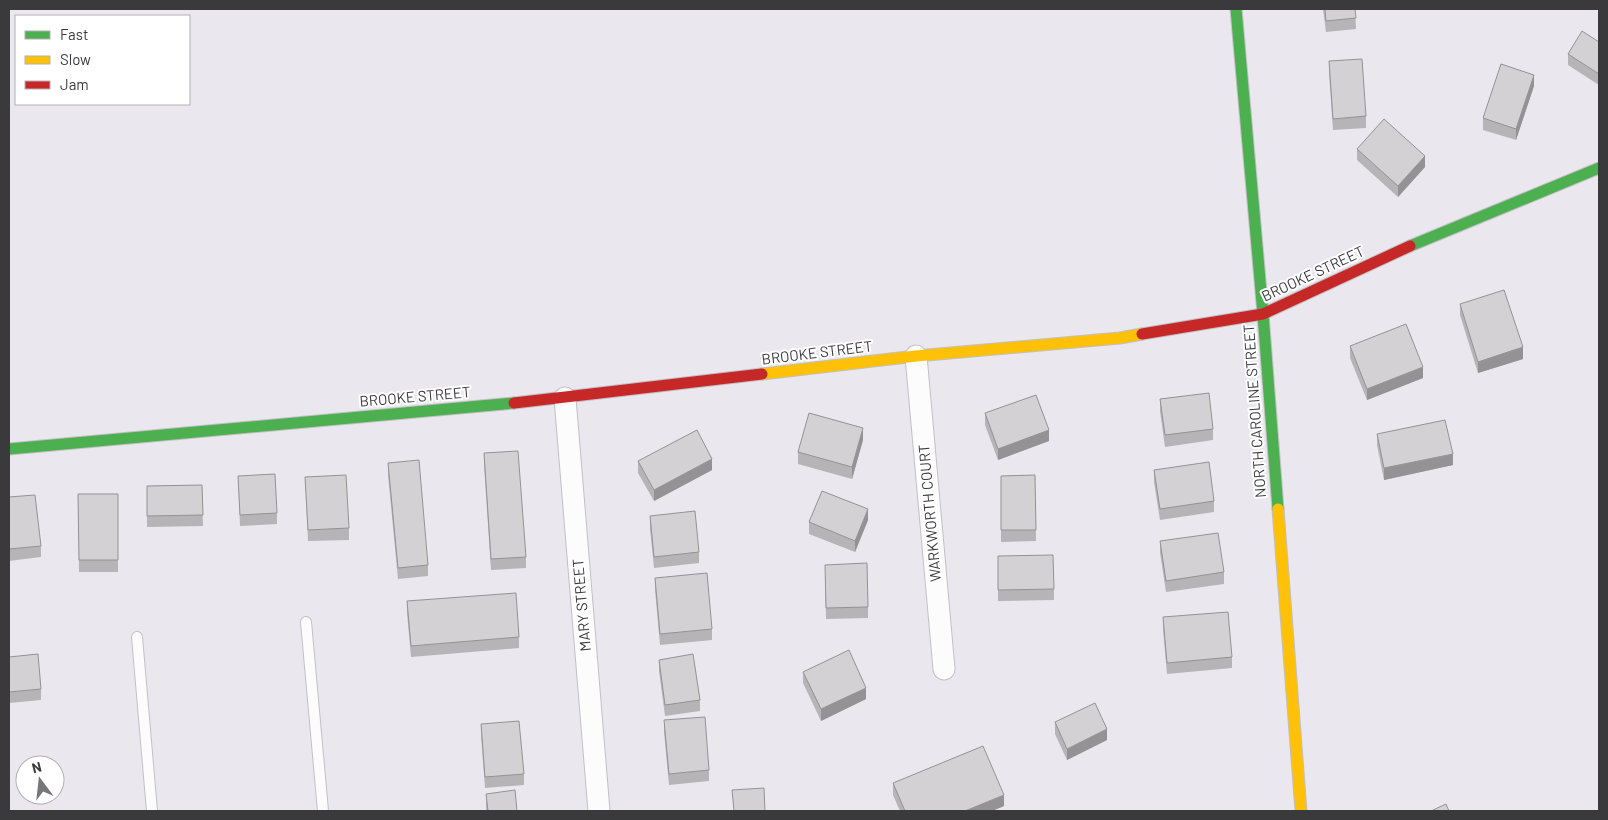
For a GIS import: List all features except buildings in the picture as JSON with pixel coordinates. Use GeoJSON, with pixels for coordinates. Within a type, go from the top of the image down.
{"type":"FeatureCollection","features":[{"type":"Feature","properties":{"kind":"street","name":"NORTH CAROLINE STREET"},"geometry":{"type":"LineString","coordinates":[[1236,9],[1263,314],[1301,811]]}},
{"type":"Feature","properties":{"kind":"street","name":"BROOKE STREET"},"geometry":{"type":"LineString","coordinates":[[9,449],[565,398],[916,356],[1120,338],[1263,314],[1393,252],[1599,168]]}},
{"type":"Feature","properties":{"kind":"street","name":"WARKWORTH COURT"},"geometry":{"type":"LineString","coordinates":[[916,356],[944,669]]}},
{"type":"Feature","properties":{"kind":"street","name":"MARY STREET"},"geometry":{"type":"LineString","coordinates":[[565,398],[599,811]]}},
{"type":"Feature","properties":{"kind":"lane"},"geometry":{"type":"LineString","coordinates":[[306,622],[323,811]]}},
{"type":"Feature","properties":{"kind":"lane"},"geometry":{"type":"LineString","coordinates":[[137,637],[152,811]]}},
{"type":"Feature","properties":{"kind":"traffic: fast"},"geometry":{"type":"LineString","coordinates":[[1236,9],[1278,509]]}},
{"type":"Feature","properties":{"kind":"traffic: fast"},"geometry":{"type":"LineString","coordinates":[[1410,246],[1599,168]]}},
{"type":"Feature","properties":{"kind":"traffic: fast"},"geometry":{"type":"LineString","coordinates":[[9,449],[514,403]]}},
{"type":"Feature","properties":{"kind":"traffic: slow"},"geometry":{"type":"LineString","coordinates":[[762,374],[916,356],[1120,338],[1142,334]]}},
{"type":"Feature","properties":{"kind":"traffic: slow"},"geometry":{"type":"LineString","coordinates":[[1278,509],[1301,811]]}},
{"type":"Feature","properties":{"kind":"traffic: jam"},"geometry":{"type":"LineString","coordinates":[[1142,334],[1263,314],[1410,246]]}},
{"type":"Feature","properties":{"kind":"traffic: jam"},"geometry":{"type":"LineString","coordinates":[[514,403],[762,374]]}}]}
